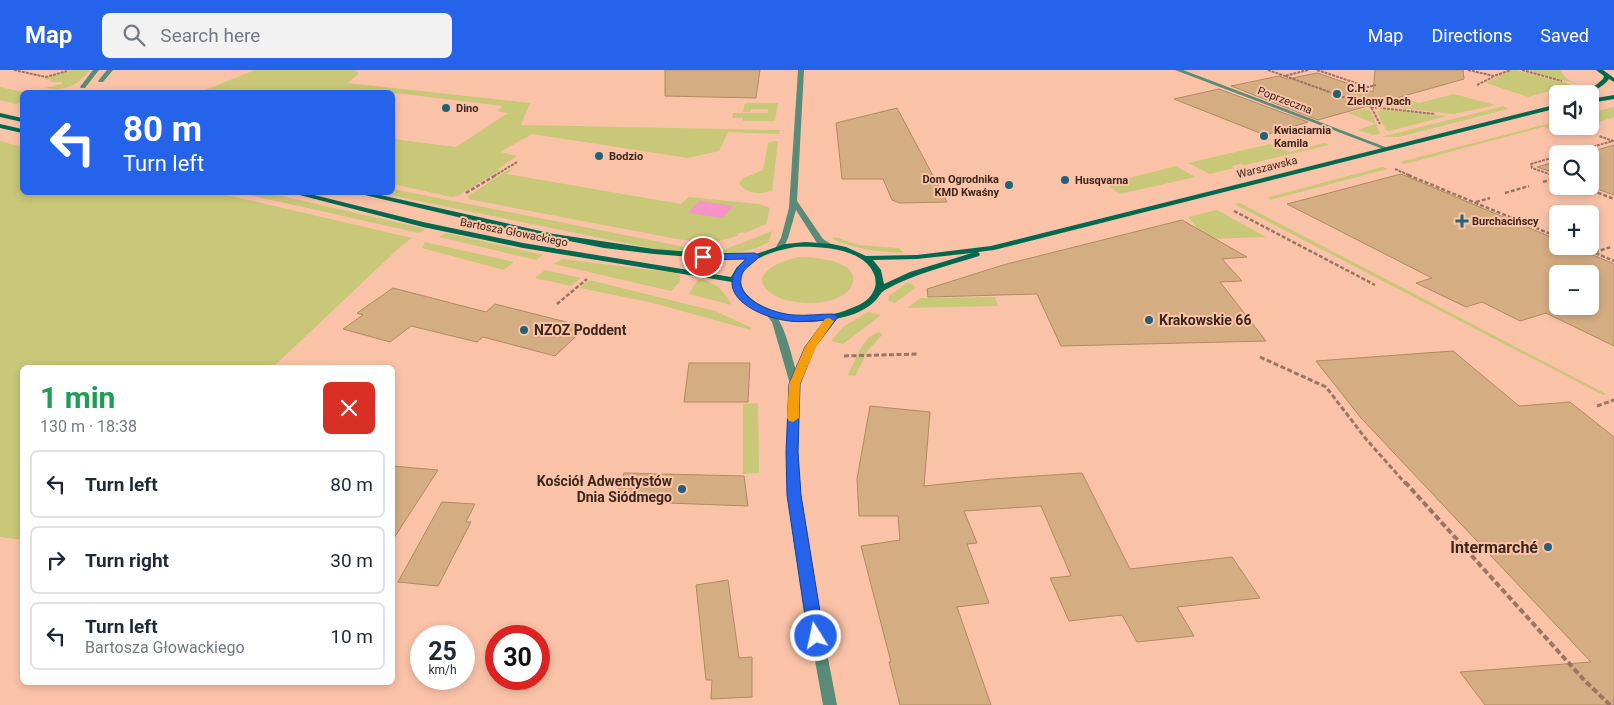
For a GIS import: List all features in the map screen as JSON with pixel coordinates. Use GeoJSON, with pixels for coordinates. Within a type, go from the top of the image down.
{"type":"FeatureCollection","features":[{"type":"Feature","properties":{"kind":"street"},"geometry":{"type":"LineString","coordinates":[[83,87],[96,70]]}},
{"type":"Feature","properties":{"kind":"street"},"geometry":{"type":"LineString","coordinates":[[101,81],[110,70]]}},
{"type":"Feature","properties":{"kind":"street"},"geometry":{"type":"LineString","coordinates":[[780,247],[784,242],[793,200],[801,70]]}},
{"type":"Feature","properties":{"kind":"street","name":"Poprzeczna"},"geometry":{"type":"LineString","coordinates":[[1178,70],[1385,148]]}},
{"type":"Feature","properties":{"kind":"street"},"geometry":{"type":"LineString","coordinates":[[1599,70],[1614,80]]}},
{"type":"Feature","properties":{"kind":"street"},"geometry":{"type":"LineString","coordinates":[[1599,85],[1606,80],[1606,76]]}},
{"type":"Feature","properties":{"kind":"street"},"geometry":{"type":"LineString","coordinates":[[1599,99],[1614,97]]}},
{"type":"Feature","properties":{"kind":"street","name":"Warszawska"},"geometry":{"type":"LineString","coordinates":[[880,289],[913,274],[991,248],[1549,107]]}},
{"type":"Feature","properties":{"kind":"street"},"geometry":{"type":"LineString","coordinates":[[0,115],[20,120]]}},
{"type":"Feature","properties":{"kind":"street"},"geometry":{"type":"LineString","coordinates":[[0,126],[20,131]]}},
{"type":"Feature","properties":{"kind":"street","name":"Bartosza Głowackiego"},"geometry":{"type":"LineString","coordinates":[[303,195],[437,228],[546,250],[695,272],[736,280]]}},
{"type":"Feature","properties":{"kind":"street","name":"Bartosza Głowackiego"},"geometry":{"type":"LineString","coordinates":[[369,195],[614,248],[688,256],[755,256]]}},
{"type":"Feature","properties":{"kind":"street"},"geometry":{"type":"LineString","coordinates":[[793,200],[820,241],[830,246]]}},
{"type":"Feature","properties":{"kind":"street"},"geometry":{"type":"LineString","coordinates":[[803,244],[830,246],[850,251],[865,258],[876,270],[880,281],[880,289],[861,308],[833,317],[795,319],[769,313],[744,299],[737,286],[736,280],[740,270],[755,256],[780,247],[803,244]]}},
{"type":"Feature","properties":{"kind":"street","name":"Warszawska"},"geometry":{"type":"LineString","coordinates":[[865,258],[917,257],[991,248]]}},
{"type":"Feature","properties":{"kind":"street"},"geometry":{"type":"LineString","coordinates":[[769,313],[778,328],[795,384],[792,452],[794,495],[803,563],[830,705]]}},
{"type":"Feature","properties":{"kind":"street"},"geometry":{"type":"LineString","coordinates":[[795,384],[810,347],[833,317]]}},
{"type":"Feature","properties":{"kind":"path"},"geometry":{"type":"LineString","coordinates":[[14,70],[46,77],[69,70]]}},
{"type":"Feature","properties":{"kind":"path"},"geometry":{"type":"LineString","coordinates":[[1268,70],[1371,106],[1438,114]]}},
{"type":"Feature","properties":{"kind":"path"},"geometry":{"type":"LineString","coordinates":[[1285,76],[1308,70]]}},
{"type":"Feature","properties":{"kind":"path"},"geometry":{"type":"LineString","coordinates":[[1317,70],[1368,88],[1376,85]]}},
{"type":"Feature","properties":{"kind":"path"},"geometry":{"type":"LineString","coordinates":[[1468,70],[1494,76]]}},
{"type":"Feature","properties":{"kind":"path"},"geometry":{"type":"LineString","coordinates":[[1477,85],[1511,70]]}},
{"type":"Feature","properties":{"kind":"path"},"geometry":{"type":"LineString","coordinates":[[1522,70],[1569,82]]}},
{"type":"Feature","properties":{"kind":"path"},"geometry":{"type":"LineString","coordinates":[[1371,106],[1382,127]]}},
{"type":"Feature","properties":{"kind":"path"},"geometry":{"type":"LineString","coordinates":[[1599,136],[1613,140]]}},
{"type":"Feature","properties":{"kind":"path"},"geometry":{"type":"LineString","coordinates":[[1596,145],[1613,140]]}},
{"type":"Feature","properties":{"kind":"path"},"geometry":{"type":"LineString","coordinates":[[1549,159],[1531,164],[1532,168],[1549,174]]}},
{"type":"Feature","properties":{"kind":"path"},"geometry":{"type":"LineString","coordinates":[[462,196],[517,162]]}},
{"type":"Feature","properties":{"kind":"path"},"geometry":{"type":"LineString","coordinates":[[1387,166],[1549,233]]}},
{"type":"Feature","properties":{"kind":"path"},"geometry":{"type":"LineString","coordinates":[[1543,182],[1549,180]]}},
{"type":"Feature","properties":{"kind":"path"},"geometry":{"type":"LineString","coordinates":[[1505,193],[1529,186]]}},
{"type":"Feature","properties":{"kind":"path"},"geometry":{"type":"LineString","coordinates":[[1599,193],[1614,199]]}},
{"type":"Feature","properties":{"kind":"path"},"geometry":{"type":"LineString","coordinates":[[1475,202],[1490,198]]}},
{"type":"Feature","properties":{"kind":"path"},"geometry":{"type":"LineString","coordinates":[[1228,208],[1375,285]]}},
{"type":"Feature","properties":{"kind":"path"},"geometry":{"type":"LineString","coordinates":[[1599,251],[1611,247]]}},
{"type":"Feature","properties":{"kind":"path"},"geometry":{"type":"LineString","coordinates":[[1599,254],[1614,261]]}},
{"type":"Feature","properties":{"kind":"path"},"geometry":{"type":"LineString","coordinates":[[558,304],[590,277]]}},
{"type":"Feature","properties":{"kind":"path"},"geometry":{"type":"LineString","coordinates":[[844,356],[918,354]]}},
{"type":"Feature","properties":{"kind":"path"},"geometry":{"type":"LineString","coordinates":[[1260,357],[1326,387],[1366,439],[1585,681],[1610,705]]}},
{"type":"Feature","properties":{"kind":"path"},"geometry":{"type":"LineString","coordinates":[[1597,406],[1614,400]]}},
{"type":"Feature","properties":{"kind":"shaded area"},"geometry":{"type":"Polygon","coordinates":[[[73,70],[90,70],[81,80],[65,88],[45,88],[62,84],[62,82],[51,82],[51,79],[46,80],[45,78],[73,70]]]}},
{"type":"Feature","properties":{"kind":"shaded area"},"geometry":{"type":"Polygon","coordinates":[[[255,70],[354,70],[359,73],[348,83],[530,103],[521,125],[780,130],[779,134],[728,132],[719,151],[688,158],[532,134],[500,152],[517,156],[498,169],[500,170],[458,196],[451,197],[395,184],[395,139],[456,147],[508,113],[497,111],[503,106],[395,94],[395,90],[205,90],[255,70]]]}},
{"type":"Feature","properties":{"kind":"shaded area"},"geometry":{"type":"Polygon","coordinates":[[[1515,70],[1571,85],[1549,85],[1549,91],[1528,97],[1486,83],[1506,72],[1515,70]]]}},
{"type":"Feature","properties":{"kind":"shaded area"},"geometry":{"type":"Polygon","coordinates":[[[1525,70],[1560,70],[1566,78],[1574,83],[1525,70]]]}},
{"type":"Feature","properties":{"kind":"shaded area"},"geometry":{"type":"Polygon","coordinates":[[[0,87],[20,91],[20,103],[16,104],[0,100],[0,87]]]}},
{"type":"Feature","properties":{"kind":"shaded area"},"geometry":{"type":"Polygon","coordinates":[[[1454,94],[1495,105],[1454,114],[1380,106],[1407,99],[1419,103],[1454,94]]]}},
{"type":"Feature","properties":{"kind":"shaded area"},"geometry":{"type":"Polygon","coordinates":[[[745,103],[778,103],[775,121],[743,121],[743,118],[732,118],[733,113],[768,113],[768,109],[751,109],[750,112],[743,112],[745,103]]]}},
{"type":"Feature","properties":{"kind":"shaded area"},"geometry":{"type":"Polygon","coordinates":[[[1504,106],[1508,109],[1399,137],[1381,137],[1504,106]]]}},
{"type":"Feature","properties":{"kind":"shaded area"},"geometry":{"type":"Polygon","coordinates":[[[1614,107],[1614,117],[1599,122],[1599,111],[1614,107]]]}},
{"type":"Feature","properties":{"kind":"shaded area"},"geometry":{"type":"Polygon","coordinates":[[[1364,109],[1370,110],[1380,133],[1374,135],[1357,130],[1376,124],[1348,113],[1364,109]]]}},
{"type":"Feature","properties":{"kind":"shaded area"},"geometry":{"type":"Polygon","coordinates":[[[1380,110],[1447,116],[1389,131],[1386,130],[1377,112],[1380,110]]]}},
{"type":"Feature","properties":{"kind":"shaded area"},"geometry":{"type":"Polygon","coordinates":[[[1549,124],[1549,129],[1543,127],[1404,164],[1400,162],[1549,124]]]}},
{"type":"Feature","properties":{"kind":"shaded area"},"geometry":{"type":"Polygon","coordinates":[[[0,141],[20,146],[20,195],[227,195],[412,238],[401,246],[275,365],[20,365],[20,540],[0,537],[0,141]]]}},
{"type":"Feature","properties":{"kind":"shaded area"},"geometry":{"type":"Polygon","coordinates":[[[778,141],[772,191],[759,193],[746,190],[739,183],[744,178],[763,170],[768,143],[778,141]]]}},
{"type":"Feature","properties":{"kind":"shaded area"},"geometry":{"type":"Polygon","coordinates":[[[1324,143],[1329,145],[1245,165],[1231,166],[1234,168],[1210,174],[1188,163],[1270,144],[1290,152],[1324,143]]]}},
{"type":"Feature","properties":{"kind":"shaded area"},"geometry":{"type":"Polygon","coordinates":[[[1176,166],[1195,177],[1120,194],[1106,184],[1176,166]]]}},
{"type":"Feature","properties":{"kind":"shaded area"},"geometry":{"type":"Polygon","coordinates":[[[1382,167],[1388,169],[1270,200],[1269,197],[1382,167]]]}},
{"type":"Feature","properties":{"kind":"shaded area"},"geometry":{"type":"Polygon","coordinates":[[[509,169],[512,170],[507,174],[681,204],[689,197],[759,204],[770,208],[766,224],[730,238],[701,242],[468,199],[468,196],[509,169]]]}},
{"type":"Feature","properties":{"kind":"shaded area"},"geometry":{"type":"Polygon","coordinates":[[[395,189],[695,249],[680,252],[650,248],[389,195],[395,195],[395,189]]]}},
{"type":"Feature","properties":{"kind":"shaded area"},"geometry":{"type":"Polygon","coordinates":[[[250,195],[277,195],[426,229],[419,233],[250,195]]]}},
{"type":"Feature","properties":{"kind":"shaded area"},"geometry":{"type":"Polygon","coordinates":[[[699,201],[733,206],[723,218],[688,213],[699,201]]]}},
{"type":"Feature","properties":{"kind":"shaded area"},"geometry":{"type":"Polygon","coordinates":[[[1240,203],[1606,394],[1603,395],[1234,204],[1240,203]]]}},
{"type":"Feature","properties":{"kind":"shaded area"},"geometry":{"type":"Polygon","coordinates":[[[1217,210],[1266,237],[1206,239],[1188,217],[1217,210]]]}},
{"type":"Feature","properties":{"kind":"shaded area"},"geometry":{"type":"Polygon","coordinates":[[[772,231],[769,242],[757,248],[744,252],[718,255],[721,251],[772,231]]]}},
{"type":"Feature","properties":{"kind":"shaded area"},"geometry":{"type":"Polygon","coordinates":[[[446,233],[543,255],[536,260],[439,237],[446,233]]]}},
{"type":"Feature","properties":{"kind":"shaded area"},"geometry":{"type":"Polygon","coordinates":[[[835,237],[859,245],[899,248],[903,253],[858,248],[833,239],[835,237]]]}},
{"type":"Feature","properties":{"kind":"shaded area"},"geometry":{"type":"Polygon","coordinates":[[[425,242],[514,262],[504,270],[422,248],[425,242]]]}},
{"type":"Feature","properties":{"kind":"shaded area"},"geometry":{"type":"Polygon","coordinates":[[[799,257],[824,259],[843,265],[850,270],[853,277],[852,285],[846,293],[838,298],[814,303],[789,301],[771,293],[764,286],[762,280],[764,274],[784,261],[799,257]]]}},
{"type":"Feature","properties":{"kind":"shaded area"},"geometry":{"type":"Polygon","coordinates":[[[562,259],[676,273],[680,276],[680,282],[671,291],[554,264],[562,259]]]}},
{"type":"Feature","properties":{"kind":"shaded area"},"geometry":{"type":"Polygon","coordinates":[[[545,270],[581,278],[571,286],[535,278],[545,270]]]}},
{"type":"Feature","properties":{"kind":"shaded area"},"geometry":{"type":"Polygon","coordinates":[[[698,279],[714,284],[726,295],[732,305],[689,294],[698,279]]]}},
{"type":"Feature","properties":{"kind":"shaded area"},"geometry":{"type":"Polygon","coordinates":[[[589,280],[715,311],[750,327],[751,330],[653,303],[580,288],[589,280]]]}},
{"type":"Feature","properties":{"kind":"shaded area"},"geometry":{"type":"Polygon","coordinates":[[[907,283],[913,284],[915,288],[895,303],[888,300],[889,296],[907,283]]]}},
{"type":"Feature","properties":{"kind":"shaded area"},"geometry":{"type":"Polygon","coordinates":[[[995,297],[998,306],[907,308],[921,298],[995,297]]]}},
{"type":"Feature","properties":{"kind":"shaded area"},"geometry":{"type":"Polygon","coordinates":[[[868,312],[881,315],[843,344],[831,341],[843,327],[868,312]]]}},
{"type":"Feature","properties":{"kind":"shaded area"},"geometry":{"type":"Polygon","coordinates":[[[880,332],[882,335],[868,350],[855,376],[848,375],[864,343],[874,334],[880,332]]]}},
{"type":"Feature","properties":{"kind":"shaded area"},"geometry":{"type":"Polygon","coordinates":[[[758,403],[759,473],[743,474],[743,404],[758,403]]]}},
{"type":"Feature","properties":{"kind":"building"},"geometry":{"type":"Polygon","coordinates":[[[665,70],[760,70],[756,98],[665,96],[665,70]]]}},
{"type":"Feature","properties":{"kind":"building"},"geometry":{"type":"Polygon","coordinates":[[[1375,70],[1463,70],[1464,79],[1318,120],[1231,86],[1279,76],[1287,79],[1317,73],[1373,92],[1375,70]]]}},
{"type":"Feature","properties":{"kind":"building"},"geometry":{"type":"Polygon","coordinates":[[[1219,89],[1308,122],[1265,135],[1174,99],[1219,89]]]}},
{"type":"Feature","properties":{"kind":"building"},"geometry":{"type":"Polygon","coordinates":[[[897,108],[947,202],[900,203],[892,200],[883,179],[842,179],[836,123],[897,108]]]}},
{"type":"Feature","properties":{"kind":"building"},"geometry":{"type":"Polygon","coordinates":[[[1614,145],[1614,195],[1599,190],[1599,149],[1614,145]]]}},
{"type":"Feature","properties":{"kind":"building"},"geometry":{"type":"Polygon","coordinates":[[[1549,164],[1549,171],[1537,167],[1549,164]]]}},
{"type":"Feature","properties":{"kind":"building"},"geometry":{"type":"Polygon","coordinates":[[[1401,174],[1549,236],[1549,255],[1593,255],[1614,264],[1614,346],[1550,315],[1599,315],[1599,265],[1549,265],[1549,314],[1546,313],[1520,321],[1482,302],[1466,307],[1416,283],[1432,278],[1287,204],[1401,174]]]}},
{"type":"Feature","properties":{"kind":"building"},"geometry":{"type":"Polygon","coordinates":[[[1182,220],[1247,257],[1222,259],[1242,281],[1220,282],[1266,341],[1061,346],[1037,294],[928,297],[927,289],[1003,265],[1182,220]]]}},
{"type":"Feature","properties":{"kind":"building"},"geometry":{"type":"Polygon","coordinates":[[[393,288],[486,312],[495,304],[586,327],[555,356],[483,337],[477,342],[411,326],[390,342],[343,329],[363,315],[357,313],[393,288]]]}},
{"type":"Feature","properties":{"kind":"building","name":"Intermarché"},"geometry":{"type":"Polygon","coordinates":[[[1453,351],[1519,406],[1570,402],[1614,437],[1614,705],[1485,705],[1460,672],[1591,662],[1361,418],[1316,361],[1453,351]]]}},
{"type":"Feature","properties":{"kind":"building"},"geometry":{"type":"Polygon","coordinates":[[[689,363],[750,363],[748,402],[684,402],[689,363]]]}},
{"type":"Feature","properties":{"kind":"building"},"geometry":{"type":"Polygon","coordinates":[[[870,406],[930,412],[924,486],[1082,473],[1130,569],[1232,557],[1260,598],[1177,607],[1194,636],[1137,642],[1122,615],[1069,621],[1050,578],[1071,576],[1041,506],[964,511],[977,543],[967,544],[989,603],[957,607],[991,705],[900,705],[889,662],[891,662],[861,546],[900,540],[898,516],[859,516],[857,479],[870,406]]]}},
{"type":"Feature","properties":{"kind":"building"},"geometry":{"type":"Polygon","coordinates":[[[395,466],[438,470],[395,536],[395,466]]]}},
{"type":"Feature","properties":{"kind":"building","name":"Kościół Adwentystów Dnia Siódmego"},"geometry":{"type":"Polygon","coordinates":[[[624,473],[744,476],[748,506],[615,501],[624,473]]]}},
{"type":"Feature","properties":{"kind":"building"},"geometry":{"type":"Polygon","coordinates":[[[442,502],[475,504],[466,522],[471,522],[438,586],[398,582],[442,502]]]}},
{"type":"Feature","properties":{"kind":"building"},"geometry":{"type":"Polygon","coordinates":[[[728,580],[739,658],[752,657],[752,697],[711,699],[712,680],[706,680],[696,585],[728,580]]]}},
{"type":"Feature","properties":{"kind":"slow traffic"},"geometry":{"type":"LineString","coordinates":[[793,418],[795,384],[810,347],[829,321]]}},
{"type":"Feature","properties":{"kind":"place","name":"C.H. Zielony Dach"},"geometry":{"type":"Point","coordinates":[1337,94]}},
{"type":"Feature","properties":{"kind":"place","name":"Dino"},"geometry":{"type":"Point","coordinates":[446,108]}},
{"type":"Feature","properties":{"kind":"place","name":"Kwiaciarnia Kamila"},"geometry":{"type":"Point","coordinates":[1264,136]}},
{"type":"Feature","properties":{"kind":"place","name":"Bodzio"},"geometry":{"type":"Point","coordinates":[599,156]}},
{"type":"Feature","properties":{"kind":"place","name":"Husqvarna"},"geometry":{"type":"Point","coordinates":[1065,180]}},
{"type":"Feature","properties":{"kind":"place","name":"Dom Ogrodnika KMD Kwaśny"},"geometry":{"type":"Point","coordinates":[1009,185]}},
{"type":"Feature","properties":{"kind":"place","name":"Burchacińscy"},"geometry":{"type":"Point","coordinates":[1462,221]}},
{"type":"Feature","properties":{"kind":"place","name":"Krakowskie 66"},"geometry":{"type":"Point","coordinates":[1149,320]}},
{"type":"Feature","properties":{"kind":"place","name":"NZOZ Poddent"},"geometry":{"type":"Point","coordinates":[524,330]}},
{"type":"Feature","properties":{"kind":"place","name":"Kościół Adwentystów Dnia Siódmego"},"geometry":{"type":"Point","coordinates":[682,489]}},
{"type":"Feature","properties":{"kind":"place","name":"Intermarché"},"geometry":{"type":"Point","coordinates":[1548,547]}},
{"type":"Feature","properties":{"kind":"route"},"geometry":{"type":"LineString","coordinates":[[703,257],[755,256],[740,270],[736,280],[739,293],[744,299],[759,309],[782,317],[795,319],[833,317],[824,326],[810,347],[795,384],[792,452],[794,495],[800,544],[816,636]]}}]}
